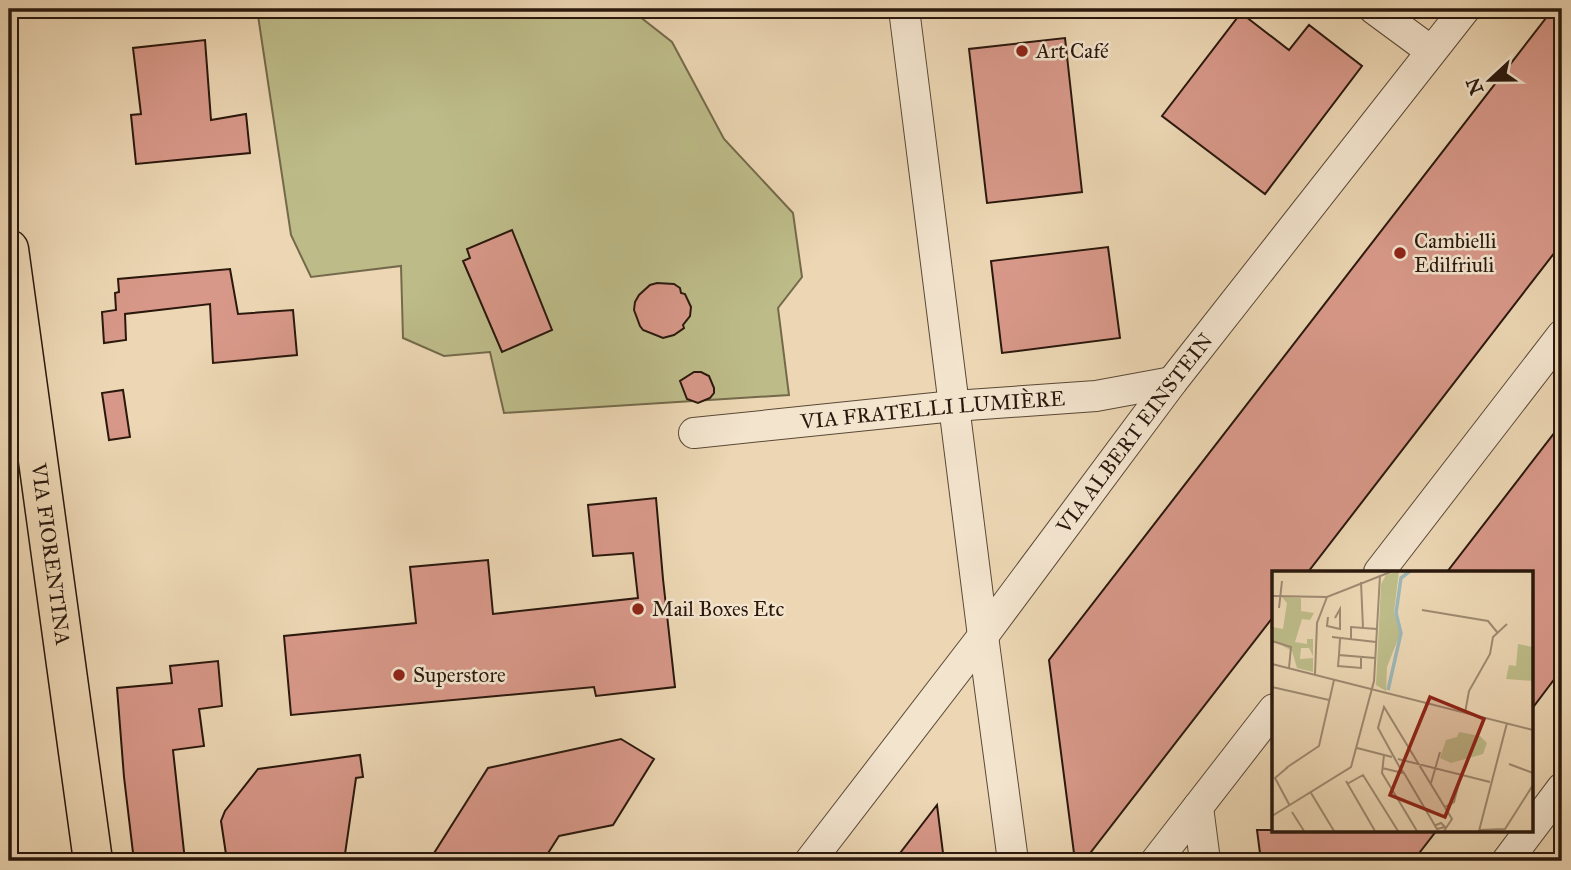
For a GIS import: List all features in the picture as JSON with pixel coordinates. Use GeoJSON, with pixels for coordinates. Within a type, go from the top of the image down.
{"type":"FeatureCollection","features":[{"type":"Feature","properties":{"kind":"main road","name":"VIA FIORENTINA"},"geometry":{"type":"LineString","coordinates":[[9,249],[13,309],[93,861]]}},
{"type":"Feature","properties":{"kind":"street"},"geometry":{"type":"LineString","coordinates":[[904,9],[1013,861]]}},
{"type":"Feature","properties":{"kind":"street"},"geometry":{"type":"LineString","coordinates":[[1374,9],[1431,51]]}},
{"type":"Feature","properties":{"kind":"street","name":"VIA ALBERT EINSTEIN"},"geometry":{"type":"LineString","coordinates":[[810,861],[983,636],[1172,382],[1465,9]]}},
{"type":"Feature","properties":{"kind":"street"},"geometry":{"type":"LineString","coordinates":[[1380,571],[1562,335]]}},
{"type":"Feature","properties":{"kind":"street","name":"VIA FRATELLI LUMIÈRE"},"geometry":{"type":"LineString","coordinates":[[694,433],[954,406],[1097,396],[1172,382]]}},
{"type":"Feature","properties":{"kind":"street"},"geometry":{"type":"LineString","coordinates":[[1156,861],[1272,710]]}},
{"type":"Feature","properties":{"kind":"street"},"geometry":{"type":"LineString","coordinates":[[1532,828],[1562,788]]}},
{"type":"Feature","properties":{"kind":"street"},"geometry":{"type":"LineString","coordinates":[[1198,807],[1205,861]]}},
{"type":"Feature","properties":{"kind":"street"},"geometry":{"type":"LineString","coordinates":[[1507,861],[1529,832]]}},
{"type":"Feature","properties":{"kind":"shaded area"},"geometry":{"type":"Polygon","coordinates":[[[257,9],[630,9],[672,42],[724,139],[793,213],[802,277],[778,308],[789,395],[504,413],[490,352],[444,356],[403,338],[401,266],[311,277],[291,235],[257,9]]]}},
{"type":"Feature","properties":{"kind":"building"},"geometry":{"type":"Polygon","coordinates":[[[1553,9],[1562,9],[1562,243],[1309,571],[1272,571],[1272,618],[1084,861],[1075,861],[1049,660],[1553,9]]]}},
{"type":"Feature","properties":{"kind":"building"},"geometry":{"type":"Polygon","coordinates":[[[1241,13],[1289,50],[1309,25],[1362,66],[1265,194],[1162,116],[1241,13]]]}},
{"type":"Feature","properties":{"kind":"building"},"geometry":{"type":"Polygon","coordinates":[[[1065,38],[1082,192],[987,203],[969,49],[1065,38]]]}},
{"type":"Feature","properties":{"kind":"building"},"geometry":{"type":"Polygon","coordinates":[[[205,40],[211,120],[246,114],[250,153],[136,164],[131,115],[141,114],[133,48],[205,40]]]}},
{"type":"Feature","properties":{"kind":"building"},"geometry":{"type":"Polygon","coordinates":[[[512,230],[552,330],[502,352],[463,261],[470,258],[467,249],[512,230]]]}},
{"type":"Feature","properties":{"kind":"building"},"geometry":{"type":"Polygon","coordinates":[[[1108,247],[1120,338],[1002,353],[991,261],[1108,247]]]}},
{"type":"Feature","properties":{"kind":"building"},"geometry":{"type":"Polygon","coordinates":[[[230,269],[238,314],[293,310],[297,355],[213,363],[210,304],[125,314],[126,340],[104,343],[102,312],[116,310],[118,279],[230,269]]]}},
{"type":"Feature","properties":{"kind":"building"},"geometry":{"type":"Polygon","coordinates":[[[674,284],[680,288],[691,307],[684,328],[663,338],[643,330],[634,310],[639,295],[650,285],[674,284]]]}},
{"type":"Feature","properties":{"kind":"building"},"geometry":{"type":"Polygon","coordinates":[[[694,372],[709,376],[714,388],[710,398],[698,403],[687,399],[680,381],[694,372]]]}},
{"type":"Feature","properties":{"kind":"building"},"geometry":{"type":"Polygon","coordinates":[[[123,390],[130,437],[109,440],[102,393],[123,390]]]}},
{"type":"Feature","properties":{"kind":"building"},"geometry":{"type":"Polygon","coordinates":[[[1562,423],[1562,669],[1532,709],[1532,571],[1448,571],[1562,423]]]}},
{"type":"Feature","properties":{"kind":"building"},"geometry":{"type":"Polygon","coordinates":[[[656,498],[675,687],[596,696],[594,687],[291,715],[284,636],[416,623],[410,567],[488,560],[493,614],[638,598],[633,553],[593,556],[588,505],[656,498]]]}},
{"type":"Feature","properties":{"kind":"building"},"geometry":{"type":"Polygon","coordinates":[[[218,661],[222,706],[199,709],[204,746],[173,750],[185,861],[134,861],[117,688],[172,683],[170,666],[218,661]]]}},
{"type":"Feature","properties":{"kind":"building"},"geometry":{"type":"Polygon","coordinates":[[[621,739],[654,759],[613,825],[559,836],[543,861],[429,861],[488,768],[621,739]]]}},
{"type":"Feature","properties":{"kind":"building"},"geometry":{"type":"Polygon","coordinates":[[[360,755],[363,777],[356,778],[344,861],[227,861],[221,821],[225,811],[258,769],[360,755]]]}},
{"type":"Feature","properties":{"kind":"building"},"geometry":{"type":"Polygon","coordinates":[[[937,805],[944,861],[894,861],[937,805]]]}},
{"type":"Feature","properties":{"kind":"building"},"geometry":{"type":"Polygon","coordinates":[[[1257,830],[1435,832],[1413,861],[1261,861],[1257,830]]]}},
{"type":"Feature","properties":{"kind":"place","name":"Art Café"},"geometry":{"type":"Point","coordinates":[1022,51]}},
{"type":"Feature","properties":{"kind":"place","name":"Cambielli Edilfriuli"},"geometry":{"type":"Point","coordinates":[1400,253]}},
{"type":"Feature","properties":{"kind":"place","name":"Mail Boxes Etc"},"geometry":{"type":"Point","coordinates":[638,609]}},
{"type":"Feature","properties":{"kind":"place","name":"Superstore"},"geometry":{"type":"Point","coordinates":[399,675]}}]}
